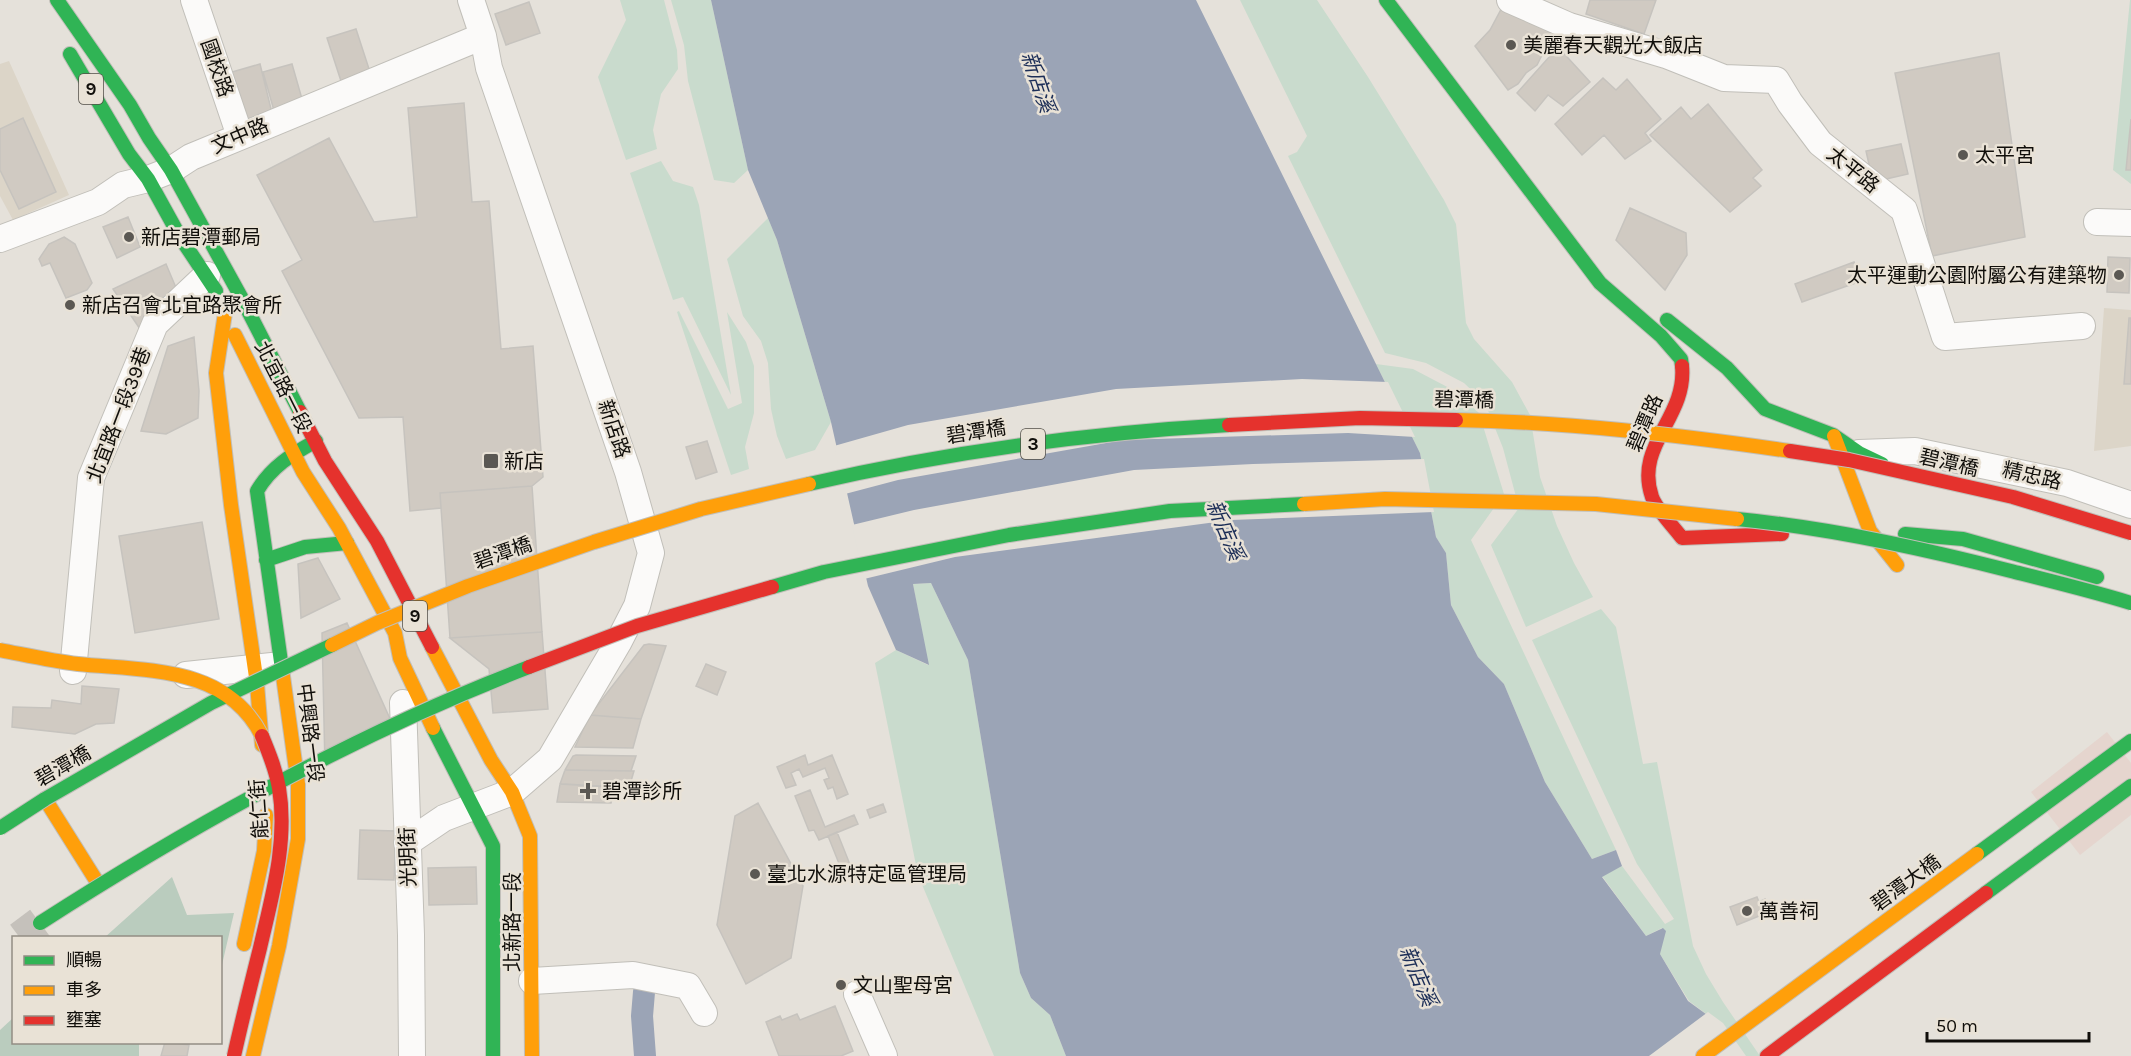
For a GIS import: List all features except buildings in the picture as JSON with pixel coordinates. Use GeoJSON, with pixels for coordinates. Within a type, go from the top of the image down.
{"type":"FeatureCollection","features":[{"type":"Feature","properties":{"kind":"main road","name":"北宜路一段"},"geometry":{"type":"LineString","coordinates":[[57,0],[130,105],[149,138],[180,237],[207,274],[279,437],[294,452],[303,472],[346,543],[395,633],[400,658],[451,766],[473,806]]}},
{"type":"Feature","properties":{"kind":"main road","name":"碧潭路"},"geometry":{"type":"LineString","coordinates":[[1386,0],[1600,283],[1661,336],[1681,359],[1683,379],[1674,412],[1653,448],[1647,472],[1652,499],[1682,538],[1870,531],[1963,539],[2124,592]]}},
{"type":"Feature","properties":{"kind":"main road","name":"北宜路一段"},"geometry":{"type":"LineString","coordinates":[[66,46],[129,154],[160,175],[241,297],[325,462],[376,541],[486,750],[512,792]]}},
{"type":"Feature","properties":{"kind":"main road"},"geometry":{"type":"LineString","coordinates":[[1447,57],[1508,144],[1545,188]]}},
{"type":"Feature","properties":{"kind":"main road"},"geometry":{"type":"LineString","coordinates":[[1654,308],[1680,332],[1727,368],[1765,409],[1833,435],[1858,453],[1976,503]]}},
{"type":"Feature","properties":{"kind":"main road"},"geometry":{"type":"LineString","coordinates":[[225,313],[216,373],[248,668],[267,801],[264,851],[241,956]]}},
{"type":"Feature","properties":{"kind":"main road","name":"碧潭橋"},"geometry":{"type":"LineString","coordinates":[[0,828],[45,799],[211,703],[378,623],[468,586],[594,542],[701,509],[825,480],[980,450],[1156,429],[1303,421],[1360,418],[1521,421],[1681,435],[1849,460],[2013,497],[2131,533]]}},
{"type":"Feature","properties":{"kind":"main road"},"geometry":{"type":"LineString","coordinates":[[279,437],[304,421]]}},
{"type":"Feature","properties":{"kind":"main road"},"geometry":{"type":"LineString","coordinates":[[1833,435],[1870,531],[1896,565]]}},
{"type":"Feature","properties":{"kind":"main road","name":"中興路一段"},"geometry":{"type":"LineString","coordinates":[[253,1056],[279,946],[298,839],[298,783],[257,491],[264,478],[294,452],[316,441]]}},
{"type":"Feature","properties":{"kind":"main road"},"geometry":{"type":"LineString","coordinates":[[231,505],[235,485],[241,474]]}},
{"type":"Feature","properties":{"kind":"main road"},"geometry":{"type":"LineString","coordinates":[[40,923],[99,885],[224,812],[358,742],[470,690],[637,626],[824,572],[1009,535],[1170,512],[1385,499],[1596,504],[1797,525],[1930,550],[2099,593],[2124,592]]}},
{"type":"Feature","properties":{"kind":"main road"},"geometry":{"type":"LineString","coordinates":[[2040,520],[2083,530],[2131,547]]}},
{"type":"Feature","properties":{"kind":"main road"},"geometry":{"type":"LineString","coordinates":[[266,560],[305,547],[346,543]]}},
{"type":"Feature","properties":{"kind":"main road","name":"能仁街"},"geometry":{"type":"LineString","coordinates":[[0,651],[69,662],[159,671],[198,680],[230,695],[252,716],[267,744],[276,770],[282,798],[282,846],[272,899],[234,1056]]}},
{"type":"Feature","properties":{"kind":"main road","name":"碧潭大橋"},"geometry":{"type":"LineString","coordinates":[[1703,1056],[2131,741]]}},
{"type":"Feature","properties":{"kind":"main road"},"geometry":{"type":"LineString","coordinates":[[1767,1056],[2131,786]]}},
{"type":"Feature","properties":{"kind":"main road","name":"北新路一段"},"geometry":{"type":"LineString","coordinates":[[512,792],[531,836],[532,1056]]}},
{"type":"Feature","properties":{"kind":"main road"},"geometry":{"type":"LineString","coordinates":[[45,799],[99,885]]}},
{"type":"Feature","properties":{"kind":"main road","name":"北新路一段"},"geometry":{"type":"LineString","coordinates":[[473,806],[493,846],[493,1056]]}},
{"type":"Feature","properties":{"kind":"street","name":"國校路"},"geometry":{"type":"LineString","coordinates":[[194,0],[240,136]]}},
{"type":"Feature","properties":{"kind":"street","name":"新店路"},"geometry":{"type":"LineString","coordinates":[[407,843],[444,818],[512,792],[550,759],[602,672],[637,606],[651,553],[628,472],[489,68],[483,36],[471,0]]}},
{"type":"Feature","properties":{"kind":"street","name":"太平路"},"geometry":{"type":"LineString","coordinates":[[1510,0],[1569,26],[1666,55],[1724,78],[1776,80],[1790,104],[1820,143],[1904,210],[1945,336],[2082,326]]}},
{"type":"Feature","properties":{"kind":"street","name":"文中路"},"geometry":{"type":"LineString","coordinates":[[0,239],[98,202],[123,185],[160,175],[191,157],[483,36]]}},
{"type":"Feature","properties":{"kind":"street"},"geometry":{"type":"LineString","coordinates":[[2097,222],[2131,223]]}},
{"type":"Feature","properties":{"kind":"street","name":"北宜路一段39巷"},"geometry":{"type":"LineString","coordinates":[[74,660],[91,478],[155,324],[207,274]]}},
{"type":"Feature","properties":{"kind":"street","name":"精忠路"},"geometry":{"type":"LineString","coordinates":[[1858,453],[1915,451],[2067,483],[2131,505]]}},
{"type":"Feature","properties":{"kind":"street"},"geometry":{"type":"LineString","coordinates":[[0,640],[74,660]]}},
{"type":"Feature","properties":{"kind":"street"},"geometry":{"type":"LineString","coordinates":[[0,651],[33,664],[74,660],[185,660],[248,668],[280,665]]}},
{"type":"Feature","properties":{"kind":"street","name":"光明街"},"geometry":{"type":"LineString","coordinates":[[400,658],[405,736],[412,1056]]}},
{"type":"Feature","properties":{"kind":"street"},"geometry":{"type":"LineString","coordinates":[[532,981],[643,977],[688,986],[704,1013]]}},
{"type":"Feature","properties":{"kind":"street"},"geometry":{"type":"LineString","coordinates":[[857,994],[884,1056]]}},
{"type":"Feature","properties":{"kind":"shaded area"},"geometry":{"type":"Polygon","coordinates":[[[9,61],[69,195],[13,220],[0,196],[0,64],[9,61]]]}},
{"type":"Feature","properties":{"kind":"shaded area"},"geometry":{"type":"Polygon","coordinates":[[[2104,308],[2131,310],[2131,446],[2094,451],[2104,308]]]}},
{"type":"Feature","properties":{"kind":"shaded area"},"geometry":{"type":"Polygon","coordinates":[[[2107,732],[2131,763],[2131,815],[2080,855],[2031,792],[2107,732]]]}},
{"type":"Feature","properties":{"kind":"green space"},"geometry":{"type":"Polygon","coordinates":[[[620,0],[664,0],[677,50],[678,69],[661,94],[653,130],[657,149],[626,160],[598,77],[626,20],[620,0]]]}},
{"type":"Feature","properties":{"kind":"green space"},"geometry":{"type":"Polygon","coordinates":[[[671,0],[711,0],[748,170],[734,183],[714,180],[688,81],[684,45],[671,0]]]}},
{"type":"Feature","properties":{"kind":"green space"},"geometry":{"type":"Polygon","coordinates":[[[1240,0],[1317,0],[1444,200],[1456,224],[1466,323],[1474,339],[1512,382],[1530,415],[1540,477],[1557,526],[1593,597],[1526,627],[1491,545],[1519,508],[1503,448],[1485,403],[1464,383],[1426,363],[1385,353],[1288,156],[1297,152],[1307,136],[1240,0]]]}},
{"type":"Feature","properties":{"kind":"green space"},"geometry":{"type":"Polygon","coordinates":[[[2131,0],[2131,184],[2113,170],[2131,0]]]}},
{"type":"Feature","properties":{"kind":"green space"},"geometry":{"type":"Polygon","coordinates":[[[661,161],[673,181],[693,187],[699,205],[731,395],[683,297],[673,300],[630,173],[661,161]]]}},
{"type":"Feature","properties":{"kind":"green space"},"geometry":{"type":"Polygon","coordinates":[[[768,218],[777,240],[831,422],[815,450],[786,459],[777,436],[771,409],[768,363],[761,341],[743,316],[727,259],[768,218]]]}},
{"type":"Feature","properties":{"kind":"green space"},"geometry":{"type":"Polygon","coordinates":[[[679,311],[728,409],[742,403],[727,312],[746,342],[754,366],[754,413],[745,447],[749,469],[731,475],[677,312],[679,311]]]}},
{"type":"Feature","properties":{"kind":"green space"},"geometry":{"type":"Polygon","coordinates":[[[1376,364],[1413,369],[1455,391],[1479,413],[1504,494],[1471,540],[1616,850],[1592,859],[1545,782],[1504,684],[1478,657],[1451,605],[1446,553],[1436,537],[1420,453],[1376,364]]]}},
{"type":"Feature","properties":{"kind":"green space"},"geometry":{"type":"Polygon","coordinates":[[[931,583],[968,660],[1020,973],[1031,998],[1050,1015],[1066,1056],[994,1056],[918,875],[875,663],[896,650],[928,665],[913,584],[931,583]]]}},
{"type":"Feature","properties":{"kind":"green space"},"geometry":{"type":"Polygon","coordinates":[[[1601,609],[1616,627],[1643,764],[1657,762],[1693,946],[1723,1002],[1760,1056],[1743,1056],[1721,1025],[1689,1001],[1660,954],[1662,928],[1646,936],[1602,876],[1622,866],[1665,924],[1674,919],[1637,864],[1532,640],[1601,609]]]}},
{"type":"Feature","properties":{"kind":"green space"},"geometry":{"type":"Polygon","coordinates":[[[172,877],[187,915],[234,913],[222,965],[222,936],[106,936],[172,877]]]}},
{"type":"Feature","properties":{"kind":"green space"},"geometry":{"type":"Polygon","coordinates":[[[12,1019],[12,1044],[139,1044],[139,1056],[0,1056],[0,1030],[12,1019]]]}},
{"type":"Feature","properties":{"kind":"water","name":"新店溪"},"geometry":{"type":"Polygon","coordinates":[[[711,0],[1196,0],[1420,453],[1436,537],[1446,553],[1451,605],[1478,657],[1504,684],[1545,782],[1592,859],[1616,850],[1622,866],[1602,877],[1646,936],[1663,928],[1666,931],[1660,954],[1688,1001],[1721,1025],[1743,1056],[1066,1056],[1050,1015],[1031,998],[1020,973],[968,660],[931,583],[913,584],[929,665],[896,650],[868,586],[831,422],[777,240],[748,170],[711,0]]]}},
{"type":"Feature","properties":{"kind":"pier"},"geometry":{"type":"Polygon","coordinates":[[[1302,379],[1388,382],[1415,437],[1348,433],[1123,440],[898,480],[845,494],[834,446],[908,425],[1116,389],[1302,379]]]}},
{"type":"Feature","properties":{"kind":"pier"},"geometry":{"type":"Polygon","coordinates":[[[1424,459],[1434,512],[1231,520],[955,557],[864,579],[852,525],[914,510],[1134,470],[1424,459]]]}},
{"type":"Feature","properties":{"kind":"pier"},"geometry":{"type":"Polygon","coordinates":[[[1708,1012],[1723,1023],[1746,1056],[1649,1056],[1708,1012]]]}},
{"type":"Feature","properties":{"kind":"waterway"},"geometry":{"type":"LineString","coordinates":[[644,992],[642,1016],[645,1056]]}},
{"type":"Feature","properties":{"kind":"tunnel"},"geometry":{"type":"LineString","coordinates":[[23,936],[40,923]]}},
{"type":"Feature","properties":{"kind":"traffic: fast"},"geometry":{"type":"LineString","coordinates":[[57,0],[130,105],[171,170],[241,297],[300,412]]}},
{"type":"Feature","properties":{"kind":"traffic: fast"},"geometry":{"type":"LineString","coordinates":[[1386,0],[1600,283],[1661,336],[1681,359],[1682,366]]}},
{"type":"Feature","properties":{"kind":"traffic: fast"},"geometry":{"type":"LineString","coordinates":[[70,54],[129,154],[148,179],[180,237],[216,291]]}},
{"type":"Feature","properties":{"kind":"traffic: fast"},"geometry":{"type":"LineString","coordinates":[[1667,320],[1727,368],[1765,409],[1833,435],[1859,453],[1882,464]]}},
{"type":"Feature","properties":{"kind":"traffic: fast"},"geometry":{"type":"LineString","coordinates":[[809,484],[965,453],[1123,433],[1229,425]]}},
{"type":"Feature","properties":{"kind":"traffic: fast"},"geometry":{"type":"LineString","coordinates":[[282,669],[257,491],[283,462],[316,441]]}},
{"type":"Feature","properties":{"kind":"traffic: fast"},"geometry":{"type":"LineString","coordinates":[[772,587],[824,572],[1009,535],[1170,511],[1304,504]]}},
{"type":"Feature","properties":{"kind":"traffic: fast"},"geometry":{"type":"LineString","coordinates":[[1737,519],[1841,533],[1909,547],[2056,582],[2131,603]]}},
{"type":"Feature","properties":{"kind":"traffic: fast"},"geometry":{"type":"LineString","coordinates":[[1905,534],[1963,539],[2097,577]]}},
{"type":"Feature","properties":{"kind":"traffic: fast"},"geometry":{"type":"LineString","coordinates":[[266,560],[305,547],[347,543]]}},
{"type":"Feature","properties":{"kind":"traffic: fast"},"geometry":{"type":"LineString","coordinates":[[0,828],[45,799],[211,703],[332,645]]}},
{"type":"Feature","properties":{"kind":"traffic: fast"},"geometry":{"type":"LineString","coordinates":[[40,923],[217,816],[339,751],[465,693],[529,667]]}},
{"type":"Feature","properties":{"kind":"traffic: fast"},"geometry":{"type":"LineString","coordinates":[[433,728],[493,846],[493,1056]]}},
{"type":"Feature","properties":{"kind":"traffic: fast"},"geometry":{"type":"LineString","coordinates":[[1977,854],[2131,741]]}},
{"type":"Feature","properties":{"kind":"traffic: fast"},"geometry":{"type":"LineString","coordinates":[[1986,893],[2131,786]]}},
{"type":"Feature","properties":{"kind":"traffic: slow"},"geometry":{"type":"LineString","coordinates":[[225,313],[216,373],[231,505],[257,684],[262,745]]}},
{"type":"Feature","properties":{"kind":"traffic: slow"},"geometry":{"type":"LineString","coordinates":[[235,335],[303,472],[339,528],[395,633],[400,658],[433,728]]}},
{"type":"Feature","properties":{"kind":"traffic: slow"},"geometry":{"type":"LineString","coordinates":[[1456,420],[1540,423],[1623,430],[1790,451]]}},
{"type":"Feature","properties":{"kind":"traffic: slow"},"geometry":{"type":"LineString","coordinates":[[1834,436],[1870,531],[1897,565]]}},
{"type":"Feature","properties":{"kind":"traffic: slow"},"geometry":{"type":"LineString","coordinates":[[332,645],[377,623],[468,586],[594,542],[701,509],[809,484]]}},
{"type":"Feature","properties":{"kind":"traffic: slow"},"geometry":{"type":"LineString","coordinates":[[1304,504],[1385,499],[1596,504],[1737,519]]}},
{"type":"Feature","properties":{"kind":"traffic: slow"},"geometry":{"type":"LineString","coordinates":[[432,647],[491,760],[512,792],[530,836],[532,1056]]}},
{"type":"Feature","properties":{"kind":"traffic: slow"},"geometry":{"type":"LineString","coordinates":[[0,650],[68,663],[156,671],[182,676],[206,684],[227,696],[247,713],[262,736]]}},
{"type":"Feature","properties":{"kind":"traffic: slow"},"geometry":{"type":"LineString","coordinates":[[253,1056],[279,946],[298,839],[298,784],[282,669]]}},
{"type":"Feature","properties":{"kind":"traffic: slow"},"geometry":{"type":"LineString","coordinates":[[45,799],[99,885]]}},
{"type":"Feature","properties":{"kind":"traffic: slow"},"geometry":{"type":"LineString","coordinates":[[244,944],[264,851],[266,815]]}},
{"type":"Feature","properties":{"kind":"traffic: slow"},"geometry":{"type":"LineString","coordinates":[[1703,1056],[1977,854]]}},
{"type":"Feature","properties":{"kind":"traffic: jam"},"geometry":{"type":"LineString","coordinates":[[1682,366],[1677,401],[1655,446],[1650,462],[1648,479],[1654,502],[1682,538],[1782,534]]}},
{"type":"Feature","properties":{"kind":"traffic: jam"},"geometry":{"type":"LineString","coordinates":[[300,412],[325,461],[377,541],[432,647]]}},
{"type":"Feature","properties":{"kind":"traffic: jam"},"geometry":{"type":"LineString","coordinates":[[1229,425],[1360,418],[1456,420]]}},
{"type":"Feature","properties":{"kind":"traffic: jam"},"geometry":{"type":"LineString","coordinates":[[1790,451],[1849,460],[2013,497],[2131,533]]}},
{"type":"Feature","properties":{"kind":"traffic: jam"},"geometry":{"type":"LineString","coordinates":[[529,667],[637,626],[772,587]]}},
{"type":"Feature","properties":{"kind":"traffic: jam"},"geometry":{"type":"LineString","coordinates":[[234,1056],[269,909],[282,828],[279,788],[262,736]]}},
{"type":"Feature","properties":{"kind":"traffic: jam"},"geometry":{"type":"LineString","coordinates":[[1767,1056],[1986,893]]}},
{"type":"Feature","properties":{"kind":"place","name":"美麗春天觀光大飯店"},"geometry":{"type":"Point","coordinates":[1511,45]}},
{"type":"Feature","properties":{"kind":"place","name":"太平宮"},"geometry":{"type":"Point","coordinates":[1963,155]}},
{"type":"Feature","properties":{"kind":"place","name":"新店碧潭郵局"},"geometry":{"type":"Point","coordinates":[129,237]}},
{"type":"Feature","properties":{"kind":"place","name":"太平運動公園附屬公有建築物"},"geometry":{"type":"Point","coordinates":[2119,275]}},
{"type":"Feature","properties":{"kind":"place","name":"新店召會北宜路聚會所"},"geometry":{"type":"Point","coordinates":[70,305]}},
{"type":"Feature","properties":{"kind":"place","name":"新店"},"geometry":{"type":"Point","coordinates":[491,461]}},
{"type":"Feature","properties":{"kind":"place","name":"碧潭診所"},"geometry":{"type":"Point","coordinates":[588,791]}},
{"type":"Feature","properties":{"kind":"place","name":"臺北水源特定區管理局"},"geometry":{"type":"Point","coordinates":[755,874]}},
{"type":"Feature","properties":{"kind":"place","name":"萬善祠"},"geometry":{"type":"Point","coordinates":[1747,911]}},
{"type":"Feature","properties":{"kind":"place","name":"文山聖母宮"},"geometry":{"type":"Point","coordinates":[841,985]}}]}
